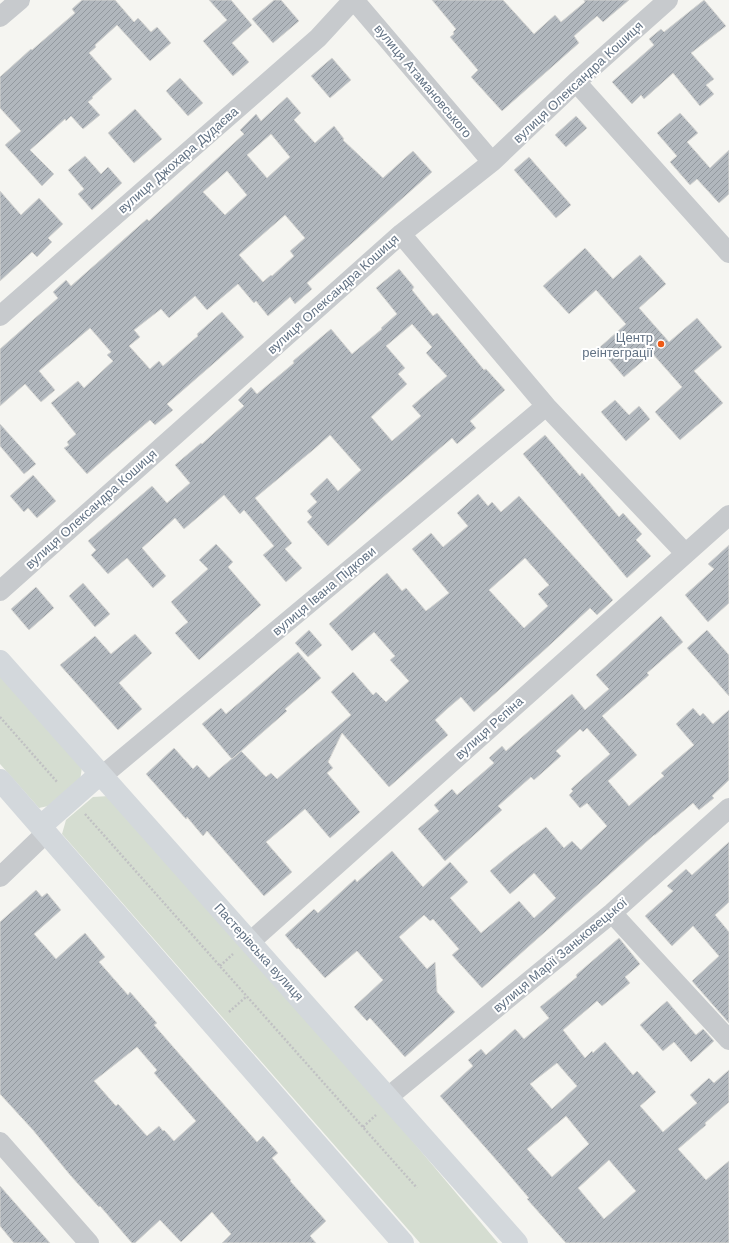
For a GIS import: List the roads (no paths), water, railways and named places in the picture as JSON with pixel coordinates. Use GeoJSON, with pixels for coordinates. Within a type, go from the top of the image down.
{"type":"FeatureCollection","features":[{"type":"Feature","properties":{"kind":"main road","name":"Пастерівська вулиця"},"geometry":{"type":"LineString","coordinates":[[0,661],[518,1243]]}},
{"type":"Feature","properties":{"kind":"main road"},"geometry":{"type":"LineString","coordinates":[[44,829],[101,775]]}},
{"type":"Feature","properties":{"kind":"main road"},"geometry":{"type":"LineString","coordinates":[[0,780],[403,1243]]}},
{"type":"Feature","properties":{"kind":"street"},"geometry":{"type":"LineString","coordinates":[[0,17],[20,0]]}},
{"type":"Feature","properties":{"kind":"street","name":"вулиця Атамановського"},"geometry":{"type":"LineString","coordinates":[[353,0],[492,162]]}},
{"type":"Feature","properties":{"kind":"street","name":"вулиця Джохара Дудаєва"},"geometry":{"type":"LineString","coordinates":[[0,316],[318,38],[353,0]]}},
{"type":"Feature","properties":{"kind":"street","name":"вулиця Олександра Кошиця"},"geometry":{"type":"LineString","coordinates":[[0,591],[401,234],[492,162],[576,82],[668,0]]}},
{"type":"Feature","properties":{"kind":"street"},"geometry":{"type":"LineString","coordinates":[[576,82],[728,249]]}},
{"type":"Feature","properties":{"kind":"street"},"geometry":{"type":"LineString","coordinates":[[401,234],[546,406],[685,553]]}},
{"type":"Feature","properties":{"kind":"street","name":"вулиця Івана Підкови"},"geometry":{"type":"LineString","coordinates":[[101,775],[546,406]]}},
{"type":"Feature","properties":{"kind":"street","name":"вулиця Рєпіна"},"geometry":{"type":"LineString","coordinates":[[250,942],[729,515]]}},
{"type":"Feature","properties":{"kind":"street","name":"вулиця Марії Заньковецької"},"geometry":{"type":"LineString","coordinates":[[388,1097],[612,913],[729,808]]}},
{"type":"Feature","properties":{"kind":"street"},"geometry":{"type":"LineString","coordinates":[[0,877],[44,829]]}},
{"type":"Feature","properties":{"kind":"street"},"geometry":{"type":"LineString","coordinates":[[612,913],[729,1040]]}},
{"type":"Feature","properties":{"kind":"street"},"geometry":{"type":"LineString","coordinates":[[0,1142],[89,1243]]}},
{"type":"Feature","properties":{"kind":"place","name":"Центр реінтеграції"},"geometry":{"type":"Point","coordinates":[661,344]}}]}
